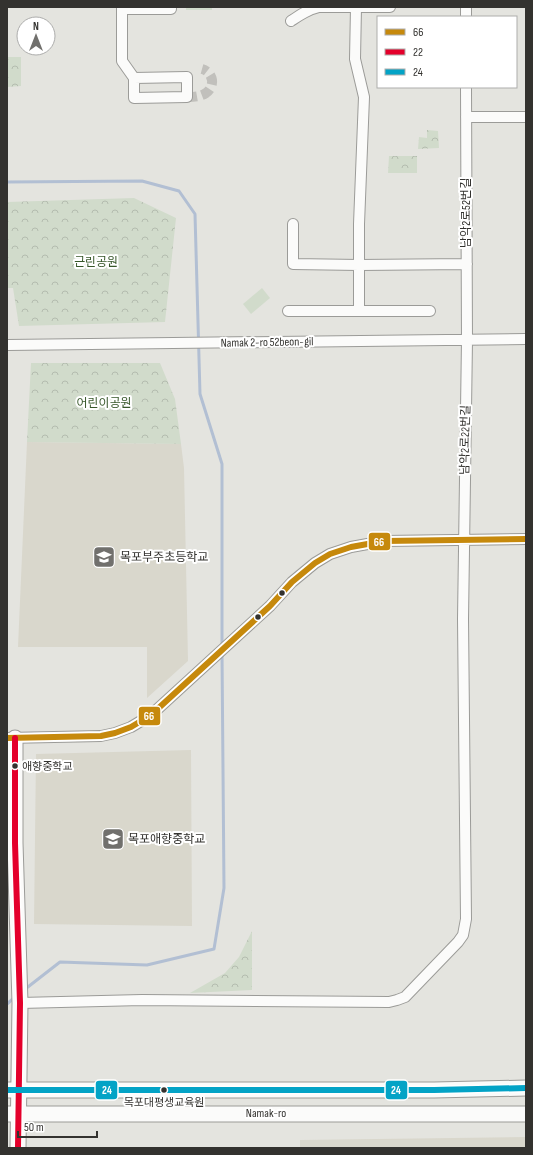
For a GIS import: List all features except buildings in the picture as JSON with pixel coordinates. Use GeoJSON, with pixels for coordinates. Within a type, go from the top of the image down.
{"type":"FeatureCollection","features":[{"type":"Feature","properties":{"kind":"street"},"geometry":{"type":"LineString","coordinates":[[134,78],[187,78],[187,97],[134,98],[134,78],[122,61],[122,8],[171,9],[171,7]]}},
{"type":"Feature","properties":{"kind":"street"},"geometry":{"type":"LineString","coordinates":[[291,22],[310,9],[319,7],[390,7]]}},
{"type":"Feature","properties":{"kind":"street"},"geometry":{"type":"LineString","coordinates":[[356,7],[355,59],[364,97],[359,224],[359,311]]}},
{"type":"Feature","properties":{"kind":"street","name":"남악2로52번길"},"geometry":{"type":"LineString","coordinates":[[466,88],[467,340]]}},
{"type":"Feature","properties":{"kind":"street"},"geometry":{"type":"LineString","coordinates":[[466,117],[526,117]]}},
{"type":"Feature","properties":{"kind":"street"},"geometry":{"type":"LineString","coordinates":[[293,224],[293,264],[467,264]]}},
{"type":"Feature","properties":{"kind":"street"},"geometry":{"type":"LineString","coordinates":[[288,311],[430,311]]}},
{"type":"Feature","properties":{"kind":"street","name":"Namak 2-ro 52beon-gil"},"geometry":{"type":"LineString","coordinates":[[7,345],[526,339]]}},
{"type":"Feature","properties":{"kind":"street","name":"남악2로22번길"},"geometry":{"type":"LineString","coordinates":[[20,1000],[388,1002],[405,997],[463,935],[466,919],[464,540],[467,340]]}},
{"type":"Feature","properties":{"kind":"street"},"geometry":{"type":"LineString","coordinates":[[18,1148],[13,1114],[13,1090],[20,1000],[11,738],[87,737],[115,733],[131,727],[151,715],[270,606],[292,582],[315,563],[330,554],[351,546],[384,541],[526,539]]}},
{"type":"Feature","properties":{"kind":"street","name":"Namak-ro"},"geometry":{"type":"LineString","coordinates":[[13,1090],[434,1090],[526,1088]]}},
{"type":"Feature","properties":{"kind":"street","name":"Namak-ro"},"geometry":{"type":"LineString","coordinates":[[13,1114],[526,1114]]}},
{"type":"Feature","properties":{"kind":"shaded area","name":"목포부주초등학교"},"geometry":{"type":"Polygon","coordinates":[[[27,442],[181,444],[184,468],[188,661],[147,698],[147,647],[18,647],[27,442]]]}},
{"type":"Feature","properties":{"kind":"shaded area","name":"목포애향중학교"},"geometry":{"type":"Polygon","coordinates":[[[191,750],[192,926],[34,924],[36,754],[191,750]]]}},
{"type":"Feature","properties":{"kind":"shaded area"},"geometry":{"type":"Polygon","coordinates":[[[526,1137],[526,1148],[300,1148],[300,1140],[526,1137]]]}},
{"type":"Feature","properties":{"kind":"green space"},"geometry":{"type":"Polygon","coordinates":[[[186,7],[212,7],[212,10],[186,10],[186,7]]]}},
{"type":"Feature","properties":{"kind":"green space"},"geometry":{"type":"Polygon","coordinates":[[[7,57],[21,57],[21,86],[7,87],[7,57]]]}},
{"type":"Feature","properties":{"kind":"green space"},"geometry":{"type":"Polygon","coordinates":[[[427,130],[438,131],[439,148],[418,149],[419,137],[427,138],[427,130]]]}},
{"type":"Feature","properties":{"kind":"green space"},"geometry":{"type":"Polygon","coordinates":[[[389,156],[417,156],[417,173],[388,173],[389,156]]]}},
{"type":"Feature","properties":{"kind":"green space","name":"근린공원"},"geometry":{"type":"Polygon","coordinates":[[[134,198],[176,218],[165,322],[19,326],[13,288],[7,288],[7,202],[134,198]]]}},
{"type":"Feature","properties":{"kind":"green space"},"geometry":{"type":"Polygon","coordinates":[[[262,288],[270,298],[251,314],[243,304],[262,288]]]}},
{"type":"Feature","properties":{"kind":"green space","name":"어린이공원"},"geometry":{"type":"Polygon","coordinates":[[[31,363],[160,363],[175,399],[181,444],[27,442],[31,363]]]}},
{"type":"Feature","properties":{"kind":"green space"},"geometry":{"type":"Polygon","coordinates":[[[252,931],[252,990],[190,993],[225,973],[239,957],[252,931]]]}},
{"type":"Feature","properties":{"kind":"waterway"},"geometry":{"type":"LineString","coordinates":[[7,182],[142,181],[179,191],[195,214],[200,394],[222,464],[222,646]]}},
{"type":"Feature","properties":{"kind":"waterway"},"geometry":{"type":"LineString","coordinates":[[24,990],[60,962],[147,965],[214,949],[224,888],[222,653]]}},
{"type":"Feature","properties":{"kind":"waterway"},"geometry":{"type":"LineString","coordinates":[[7,1004],[15,997]]}},
{"type":"Feature","properties":{"kind":"tunnel"},"geometry":{"type":"LineString","coordinates":[[187,97],[204,94],[211,87],[211,76],[202,69]]}},
{"type":"Feature","properties":{"kind":"transit line","name":"66"},"geometry":{"type":"LineString","coordinates":[[7,738],[101,736],[131,727],[151,715],[270,606],[292,582],[315,563],[330,554],[351,547],[384,541],[526,539]]}},
{"type":"Feature","properties":{"kind":"transit line","name":"22"},"geometry":{"type":"LineString","coordinates":[[15,738],[15,843],[20,1003],[18,1148]]}},
{"type":"Feature","properties":{"kind":"transit line","name":"24"},"geometry":{"type":"LineString","coordinates":[[7,1090],[434,1090],[526,1088]]}},
{"type":"Feature","properties":{"kind":"place","name":"목포부주초등학교"},"geometry":{"type":"Point","coordinates":[104,557]}},
{"type":"Feature","properties":{"kind":"place","name":"애향중학교"},"geometry":{"type":"Point","coordinates":[15,766]}},
{"type":"Feature","properties":{"kind":"place","name":"목포애향중학교"},"geometry":{"type":"Point","coordinates":[113,839]}},
{"type":"Feature","properties":{"kind":"place","name":"목포대평생교육원"},"geometry":{"type":"Point","coordinates":[164,1090]}}]}
